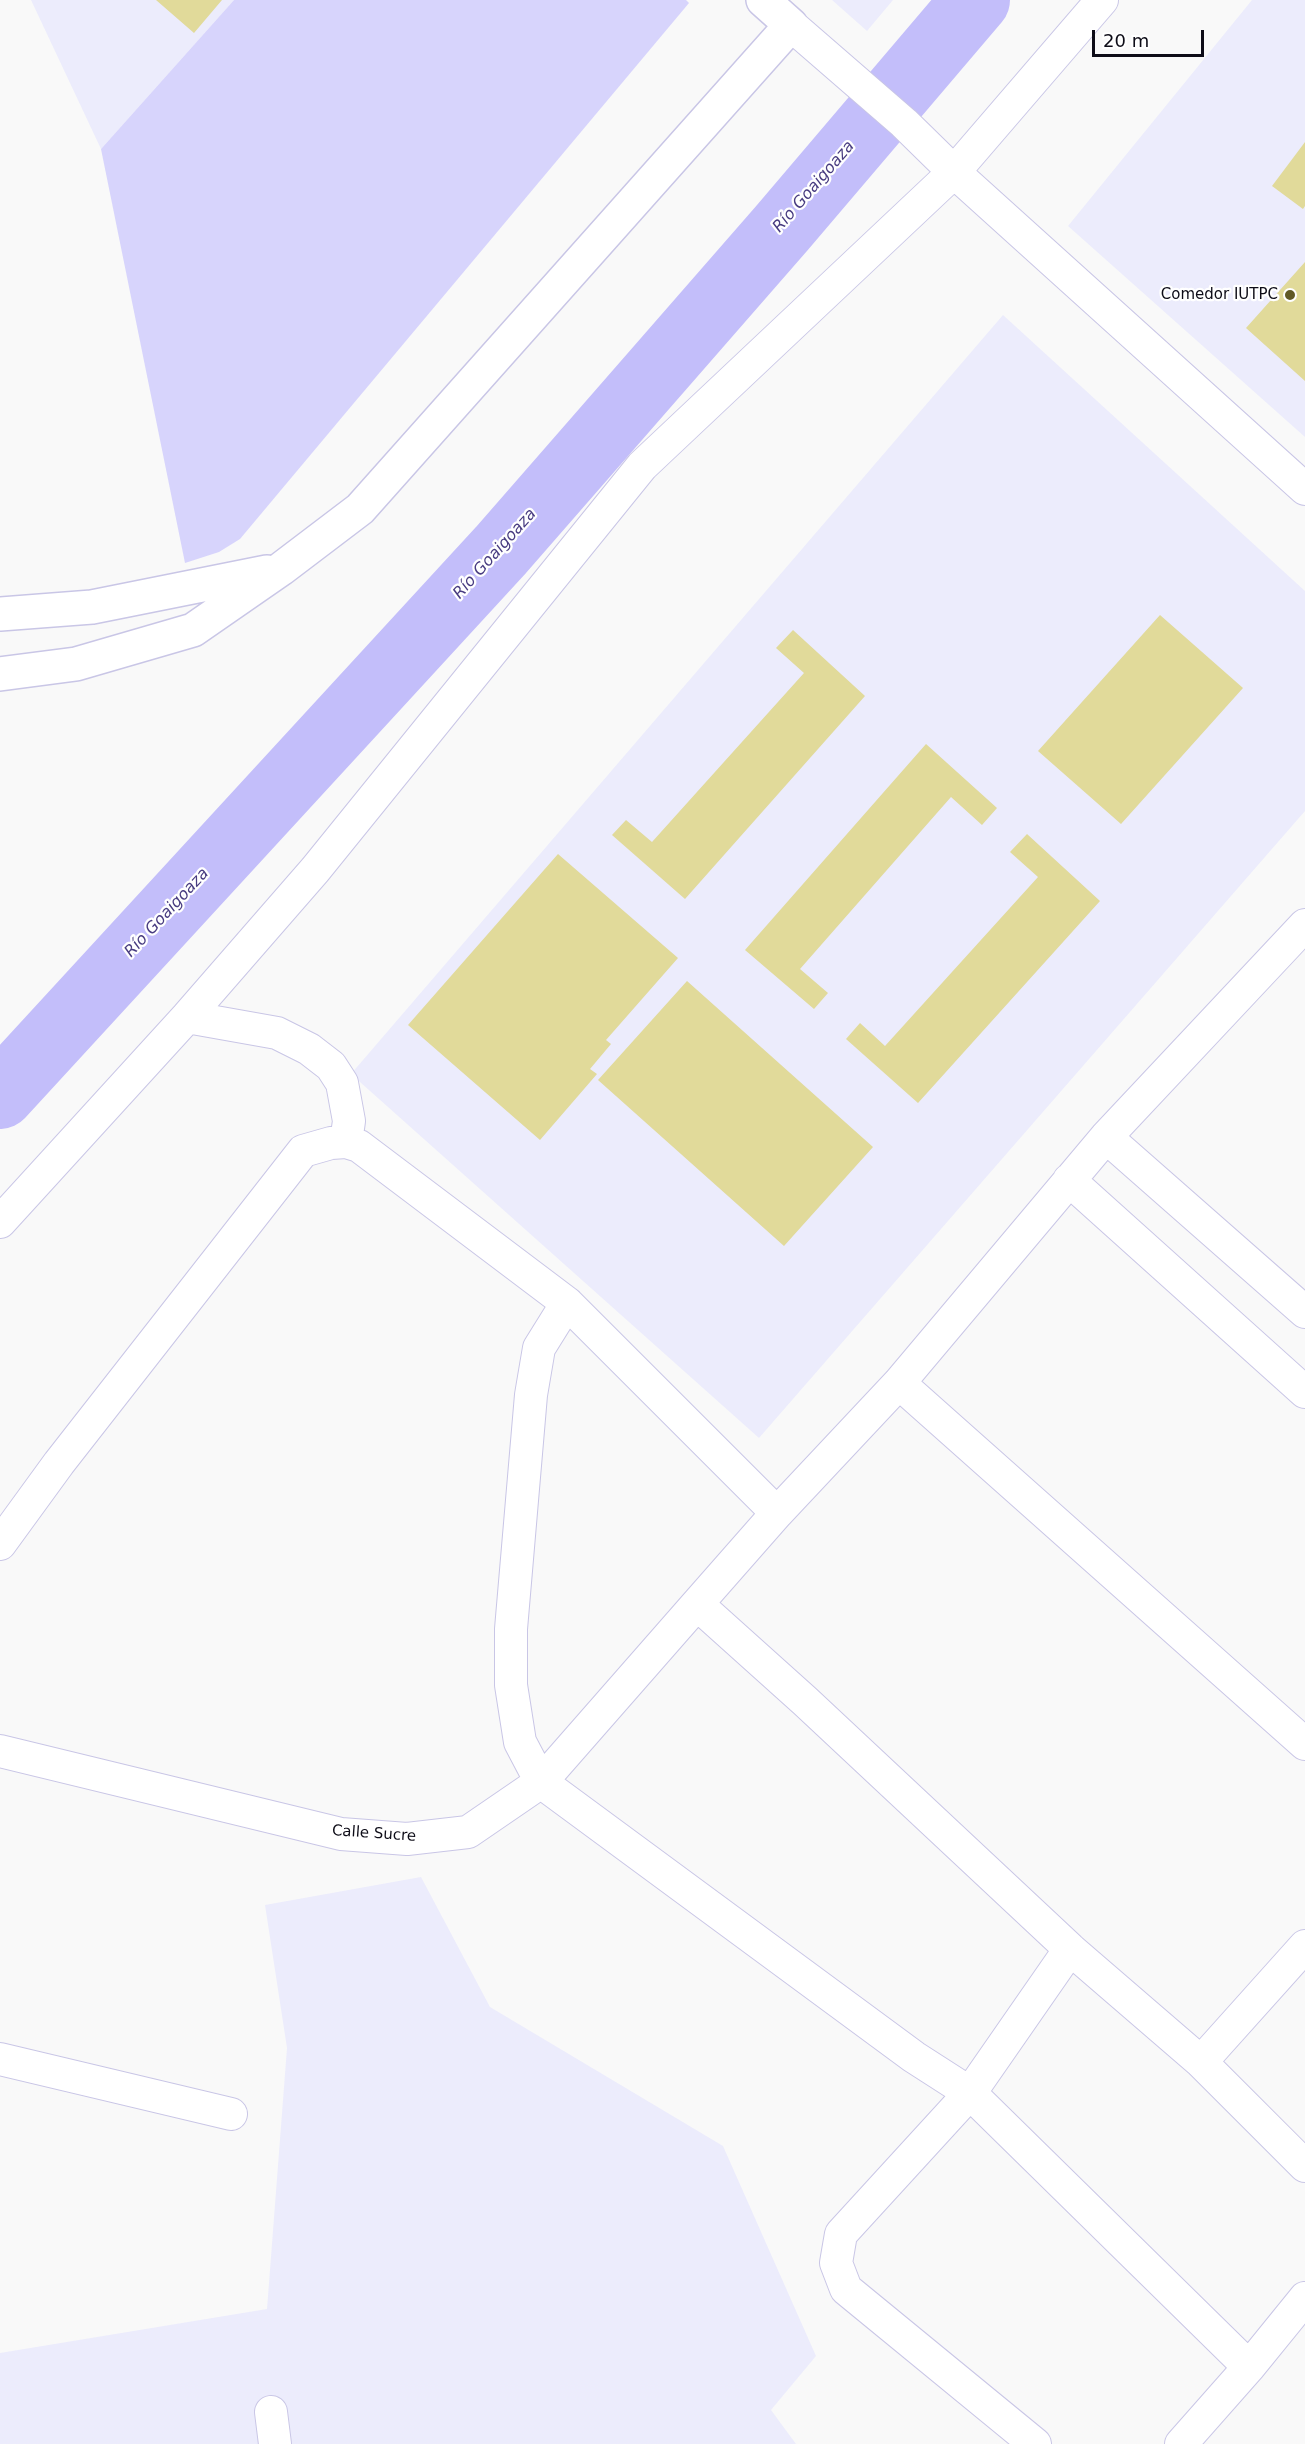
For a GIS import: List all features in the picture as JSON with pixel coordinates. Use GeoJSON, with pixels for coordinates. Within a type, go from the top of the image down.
{"type":"FeatureCollection","features":[{"type":"Feature","properties":{"kind":"main road"},"geometry":{"type":"LineString","coordinates":[[0,674],[76,664],[193,630],[281,569],[360,509],[795,30],[764,0]]}},
{"type":"Feature","properties":{"kind":"main road"},"geometry":{"type":"LineString","coordinates":[[0,614],[92,607],[281,569]]}},
{"type":"Feature","properties":{"kind":"street"},"geometry":{"type":"LineString","coordinates":[[0,1222],[187,1017],[315,870],[642,466],[954,172],[1102,0]]}},
{"type":"Feature","properties":{"kind":"street"},"geometry":{"type":"LineString","coordinates":[[795,30],[904,123],[954,172],[1305,489]]}},
{"type":"Feature","properties":{"kind":"street","name":"Calle Sucre"},"geometry":{"type":"LineString","coordinates":[[0,1751],[340,1834],[407,1839],[468,1832],[541,1782],[777,1513],[899,1383],[1106,1137],[1305,925]]}},
{"type":"Feature","properties":{"kind":"street"},"geometry":{"type":"LineString","coordinates":[[187,1017],[277,1033],[309,1048],[330,1066],[342,1083],[349,1121],[346,1142]]}},
{"type":"Feature","properties":{"kind":"street"},"geometry":{"type":"LineString","coordinates":[[1106,1137],[1305,1312]]}},
{"type":"Feature","properties":{"kind":"street"},"geometry":{"type":"LineString","coordinates":[[0,1544],[59,1463],[303,1152],[331,1143],[346,1142],[359,1146],[567,1303],[777,1513]]}},
{"type":"Feature","properties":{"kind":"street"},"geometry":{"type":"LineString","coordinates":[[1069,1180],[1305,1392]]}},
{"type":"Feature","properties":{"kind":"street"},"geometry":{"type":"LineString","coordinates":[[567,1303],[539,1348],[531,1395],[511,1629],[511,1684],[520,1742],[541,1782],[914,2057],[970,2093],[1249,2367]]}},
{"type":"Feature","properties":{"kind":"street"},"geometry":{"type":"LineString","coordinates":[[899,1383],[1305,1744]]}},
{"type":"Feature","properties":{"kind":"street"},"geometry":{"type":"LineString","coordinates":[[697,1604],[805,1701],[1070,1949],[1201,2062],[1305,2166]]}},
{"type":"Feature","properties":{"kind":"street"},"geometry":{"type":"LineString","coordinates":[[1201,2062],[1305,1946]]}},
{"type":"Feature","properties":{"kind":"street"},"geometry":{"type":"LineString","coordinates":[[1035,2444],[846,2289],[836,2263],[841,2234],[970,2093],[1070,1949]]}},
{"type":"Feature","properties":{"kind":"street"},"geometry":{"type":"LineString","coordinates":[[0,2059],[231,2115]]}},
{"type":"Feature","properties":{"kind":"street"},"geometry":{"type":"LineString","coordinates":[[1181,2444],[1249,2367],[1305,2298]]}},
{"type":"Feature","properties":{"kind":"street"},"geometry":{"type":"LineString","coordinates":[[271,2412],[275,2444]]}},
{"type":"Feature","properties":{"kind":"shaded area"},"geometry":{"type":"Polygon","coordinates":[[[31,0],[234,0],[101,149],[31,0]]]}},
{"type":"Feature","properties":{"kind":"shaded area"},"geometry":{"type":"Polygon","coordinates":[[[234,0],[686,0],[689,3],[240,539],[219,552],[185,563],[101,149],[234,0]]]}},
{"type":"Feature","properties":{"kind":"shaded area"},"geometry":{"type":"Polygon","coordinates":[[[832,0],[893,0],[867,31],[832,0]]]}},
{"type":"Feature","properties":{"kind":"shaded area"},"geometry":{"type":"Polygon","coordinates":[[[1252,0],[1305,0],[1305,437],[1068,226],[1252,0]]]}},
{"type":"Feature","properties":{"kind":"shaded area"},"geometry":{"type":"Polygon","coordinates":[[[1003,315],[1305,591],[1305,811],[759,1438],[351,1074],[1003,315]]]}},
{"type":"Feature","properties":{"kind":"shaded area"},"geometry":{"type":"Polygon","coordinates":[[[421,1877],[490,2007],[723,2146],[816,2356],[771,2410],[796,2444],[0,2444],[0,2353],[267,2309],[287,2048],[265,1905],[421,1877]]]}},
{"type":"Feature","properties":{"kind":"building"},"geometry":{"type":"Polygon","coordinates":[[[156,0],[222,0],[194,33],[156,0]]]}},
{"type":"Feature","properties":{"kind":"building"},"geometry":{"type":"Polygon","coordinates":[[[1305,142],[1305,206],[1303,209],[1272,186],[1305,142]]]}},
{"type":"Feature","properties":{"kind":"building","name":"Comedor IUTPC"},"geometry":{"type":"Polygon","coordinates":[[[1305,262],[1305,381],[1246,328],[1305,262]]]}},
{"type":"Feature","properties":{"kind":"building"},"geometry":{"type":"Polygon","coordinates":[[[1160,615],[1243,688],[1121,824],[1038,751],[1160,615]]]}},
{"type":"Feature","properties":{"kind":"building"},"geometry":{"type":"Polygon","coordinates":[[[793,630],[865,696],[685,899],[612,835],[626,820],[652,842],[804,673],[776,648],[793,630]]]}},
{"type":"Feature","properties":{"kind":"building"},"geometry":{"type":"Polygon","coordinates":[[[926,744],[997,808],[982,825],[951,797],[800,969],[828,993],[814,1009],[745,950],[926,744]]]}},
{"type":"Feature","properties":{"kind":"building"},"geometry":{"type":"Polygon","coordinates":[[[1027,834],[1100,901],[918,1103],[846,1039],[860,1023],[885,1046],[1038,877],[1010,852],[1027,834]]]}},
{"type":"Feature","properties":{"kind":"building"},"geometry":{"type":"Polygon","coordinates":[[[558,854],[678,958],[606,1040],[611,1044],[590,1069],[597,1074],[540,1140],[408,1025],[558,854]]]}},
{"type":"Feature","properties":{"kind":"building"},"geometry":{"type":"Polygon","coordinates":[[[687,981],[873,1147],[784,1246],[598,1080],[687,981]]]}},
{"type":"Feature","properties":{"kind":"waterway","name":"Río Goaigoaza"},"geometry":{"type":"LineString","coordinates":[[0,1095],[501,550],[782,228],[976,0]]}},
{"type":"Feature","properties":{"kind":"place","name":"Comedor IUTPC"},"geometry":{"type":"Point","coordinates":[1290,295]}}]}
